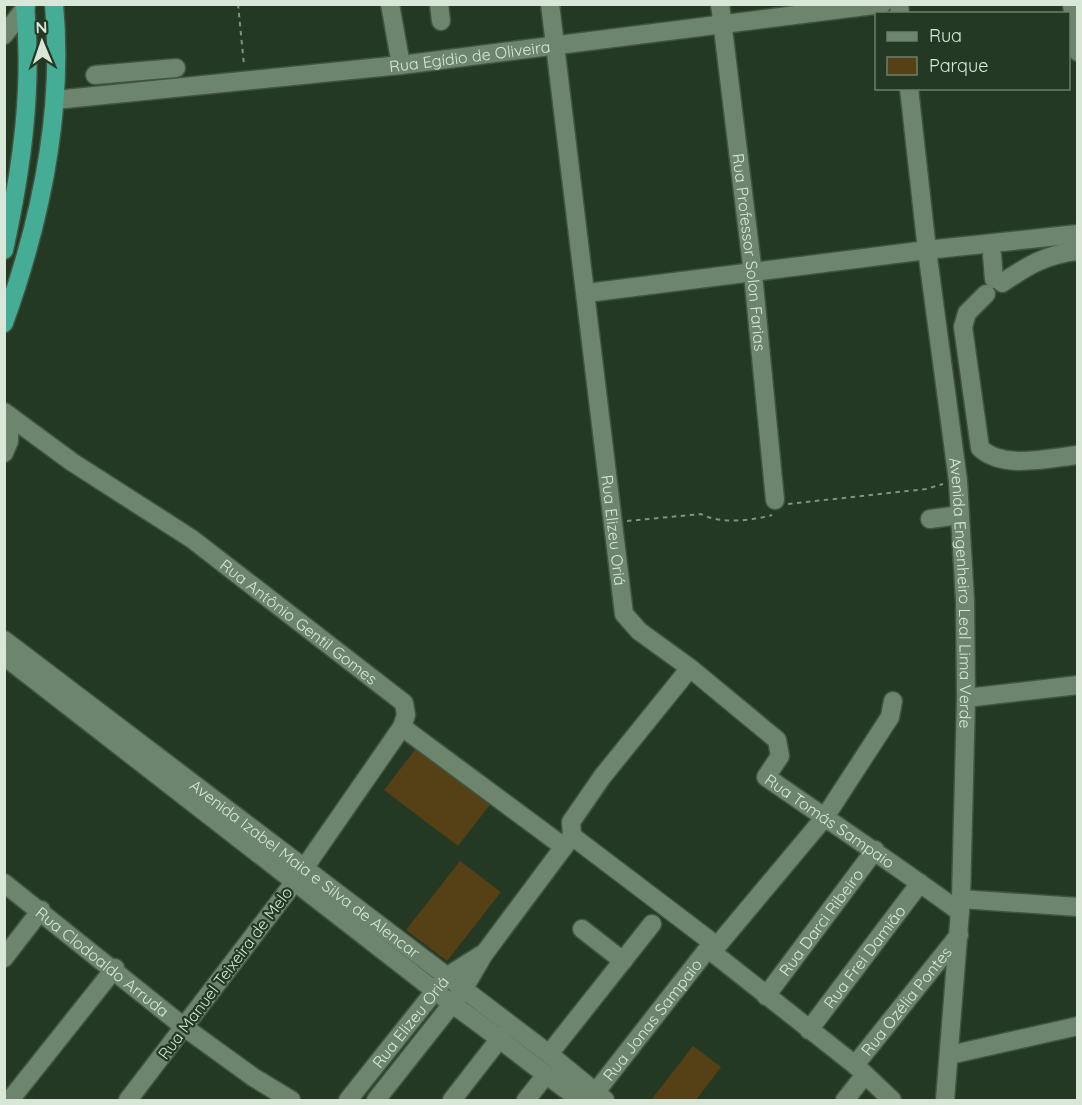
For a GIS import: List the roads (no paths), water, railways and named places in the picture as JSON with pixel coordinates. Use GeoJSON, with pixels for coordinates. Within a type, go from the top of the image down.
{"type":"FeatureCollection","features":[{"type":"Feature","properties":{"kind":"highway"},"geometry":{"type":"LineString","coordinates":[[4,324],[36,217],[55,100],[54,4]]}},
{"type":"Feature","properties":{"kind":"highway"},"geometry":{"type":"LineString","coordinates":[[4,250],[19,182],[27,104],[26,6]]}},
{"type":"Feature","properties":{"kind":"street"},"geometry":{"type":"LineString","coordinates":[[390,4],[401,65]]}},
{"type":"Feature","properties":{"kind":"street","name":"Rua Elizeu Oriá"},"geometry":{"type":"LineString","coordinates":[[379,1097],[458,997],[484,954],[568,841],[571,822],[602,777],[690,668],[639,631],[624,614],[587,293],[550,4]]}},
{"type":"Feature","properties":{"kind":"street","name":"Rua Professor Solon Farias"},"geometry":{"type":"LineString","coordinates":[[720,4],[753,274],[775,500]]}},
{"type":"Feature","properties":{"kind":"street","name":"Rua Egídio de Oliveira"},"geometry":{"type":"LineString","coordinates":[[55,100],[401,65],[882,4]]}},
{"type":"Feature","properties":{"kind":"street"},"geometry":{"type":"LineString","coordinates":[[1072,4],[1077,52]]}},
{"type":"Feature","properties":{"kind":"street"},"geometry":{"type":"LineString","coordinates":[[4,34],[26,6]]}},
{"type":"Feature","properties":{"kind":"street"},"geometry":{"type":"LineString","coordinates":[[95,75],[176,68]]}},
{"type":"Feature","properties":{"kind":"street","name":"Avenida Engenheiro Leal Lima Verde"},"geometry":{"type":"LineString","coordinates":[[909,90],[960,515],[966,610],[961,906],[945,1101]]}},
{"type":"Feature","properties":{"kind":"street"},"geometry":{"type":"LineString","coordinates":[[4,171],[19,182]]}},
{"type":"Feature","properties":{"kind":"street"},"geometry":{"type":"LineString","coordinates":[[587,293],[753,274],[927,250],[1077,234]]}},
{"type":"Feature","properties":{"kind":"street"},"geometry":{"type":"LineString","coordinates":[[961,247],[977,255],[992,255],[1010,252],[1023,241]]}},
{"type":"Feature","properties":{"kind":"street"},"geometry":{"type":"LineString","coordinates":[[1077,251],[1057,253],[1036,260],[994,286],[967,313],[963,327],[980,448],[993,457],[1019,460],[1077,455]]}},
{"type":"Feature","properties":{"kind":"street"},"geometry":{"type":"LineString","coordinates":[[992,255],[994,286]]}},
{"type":"Feature","properties":{"kind":"street"},"geometry":{"type":"LineString","coordinates":[[4,453],[9,441],[7,414]]}},
{"type":"Feature","properties":{"kind":"street","name":"Rua Antônio Gentil Gomes"},"geometry":{"type":"LineString","coordinates":[[7,414],[72,462],[192,539],[394,693],[405,703],[406,715],[402,727]]}},
{"type":"Feature","properties":{"kind":"street"},"geometry":{"type":"LineString","coordinates":[[930,519],[960,515]]}},
{"type":"Feature","properties":{"kind":"street","name":"Avenida Izabel Maia e Silva de Alencar"},"geometry":{"type":"LineString","coordinates":[[4,640],[229,819],[441,983],[545,1076],[594,1098]]}},
{"type":"Feature","properties":{"kind":"street","name":"Avenida Izabel Maia e Silva de Alencar"},"geometry":{"type":"LineString","coordinates":[[4,656],[229,819]]}},
{"type":"Feature","properties":{"kind":"street","name":"Rua Tomás Sampaio"},"geometry":{"type":"LineString","coordinates":[[690,668],[777,740],[780,756],[766,777],[920,883],[961,906]]}},
{"type":"Feature","properties":{"kind":"street"},"geometry":{"type":"LineString","coordinates":[[966,698],[1077,685]]}},
{"type":"Feature","properties":{"kind":"street","name":"Rua Jonas Sampaio"},"geometry":{"type":"LineString","coordinates":[[594,1098],[706,951],[715,949],[825,817],[890,717],[893,701]]}},
{"type":"Feature","properties":{"kind":"street"},"geometry":{"type":"LineString","coordinates":[[402,727],[568,841],[715,949],[765,996],[860,1070],[892,1101]]}},
{"type":"Feature","properties":{"kind":"street","name":"Rua Manuel Teixeira de Melo"},"geometry":{"type":"LineString","coordinates":[[128,1101],[300,874],[402,727]]}},
{"type":"Feature","properties":{"kind":"street","name":"Rua Darci Ribeiro"},"geometry":{"type":"LineString","coordinates":[[765,996],[875,850]]}},
{"type":"Feature","properties":{"kind":"street","name":"Rua Clodoaldo Arruda"},"geometry":{"type":"LineString","coordinates":[[4,883],[115,969],[184,1027],[253,1077],[291,1101]]}},
{"type":"Feature","properties":{"kind":"street","name":"Rua Frei Damião"},"geometry":{"type":"LineString","coordinates":[[809,1030],[920,883]]}},
{"type":"Feature","properties":{"kind":"street"},"geometry":{"type":"LineString","coordinates":[[961,906],[1077,907]]}},
{"type":"Feature","properties":{"kind":"street"},"geometry":{"type":"LineString","coordinates":[[4,958],[41,910]]}},
{"type":"Feature","properties":{"kind":"street"},"geometry":{"type":"LineString","coordinates":[[549,1054],[652,924]]}},
{"type":"Feature","properties":{"kind":"street"},"geometry":{"type":"LineString","coordinates":[[582,929],[623,961]]}},
{"type":"Feature","properties":{"kind":"street","name":"Rua Ozélia Pontes"},"geometry":{"type":"LineString","coordinates":[[845,1101],[860,1070],[959,935]]}},
{"type":"Feature","properties":{"kind":"street","name":"Rua Elizeu Oriá"},"geometry":{"type":"LineString","coordinates":[[348,1101],[441,983],[484,954]]}},
{"type":"Feature","properties":{"kind":"street"},"geometry":{"type":"LineString","coordinates":[[10,1101],[115,969]]}},
{"type":"Feature","properties":{"kind":"street","name":"Avenida Izabel Maia e Silva de Alencar"},"geometry":{"type":"LineString","coordinates":[[458,997],[549,1054],[594,1098]]}},
{"type":"Feature","properties":{"kind":"street"},"geometry":{"type":"LineString","coordinates":[[950,1055],[1077,1026]]}},
{"type":"Feature","properties":{"kind":"street"},"geometry":{"type":"LineString","coordinates":[[452,1101],[501,1037]]}},
{"type":"Feature","properties":{"kind":"street"},"geometry":{"type":"LineString","coordinates":[[526,1101],[545,1076]]}},
{"type":"Feature","properties":{"kind":"street"},"geometry":{"type":"LineString","coordinates":[[364,1080],[379,1097]]}}]}
